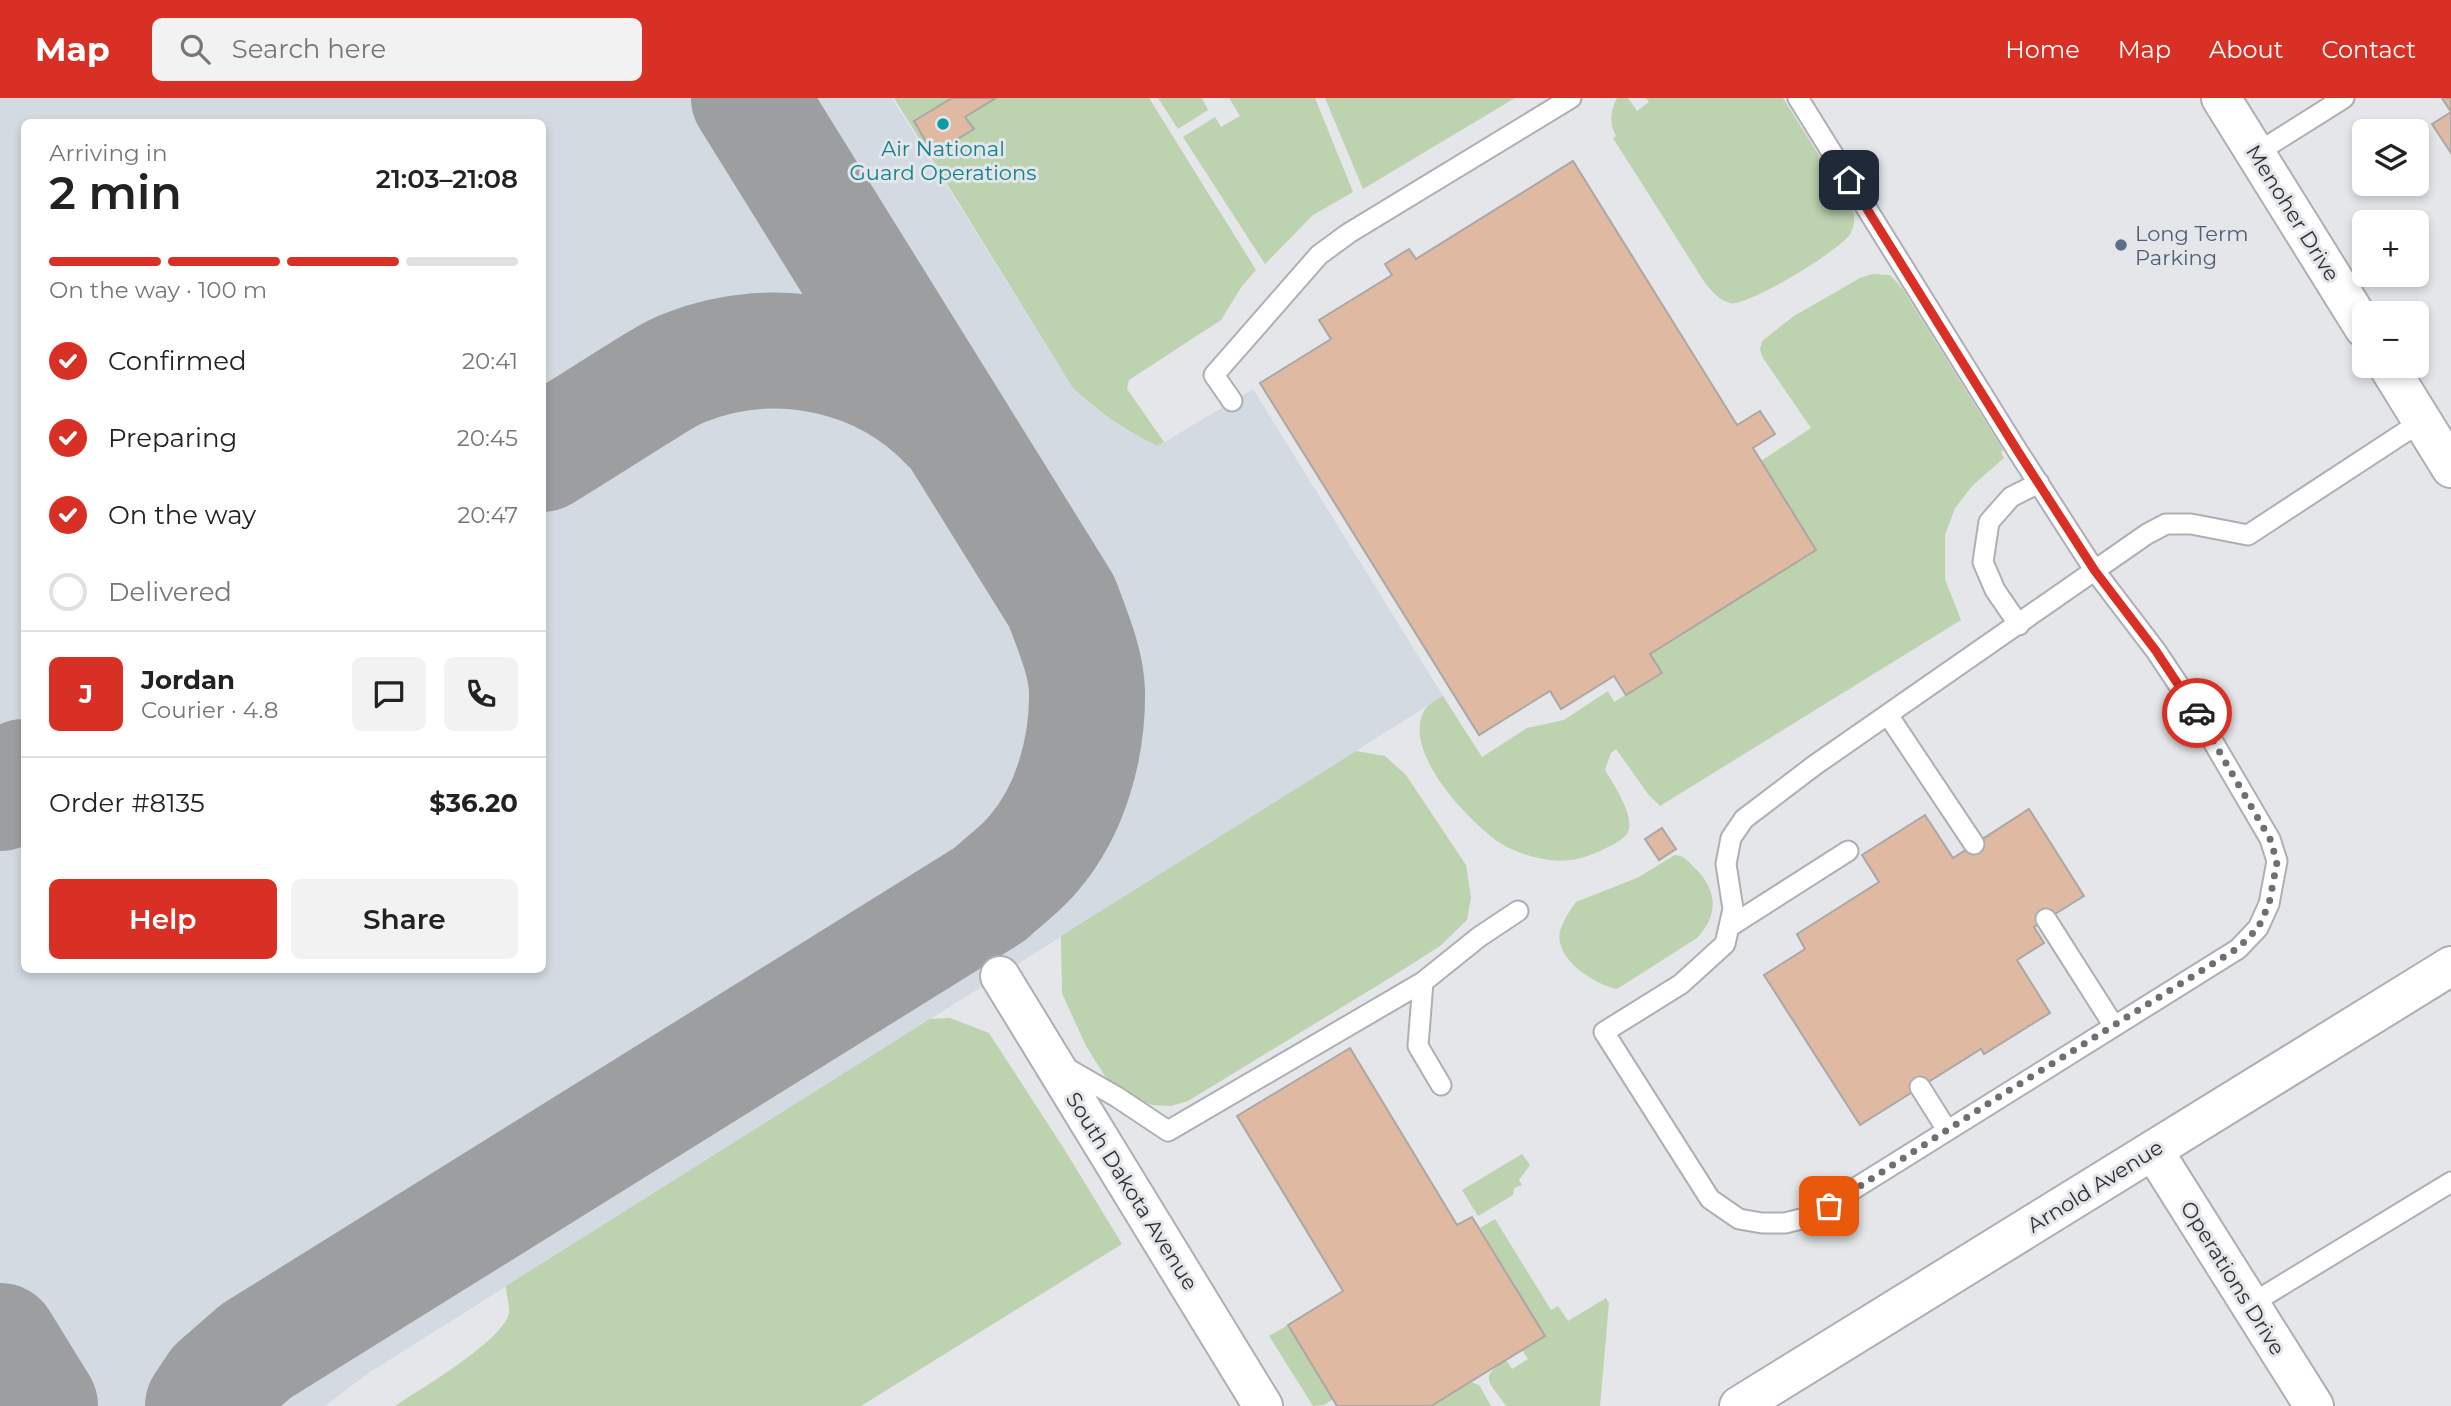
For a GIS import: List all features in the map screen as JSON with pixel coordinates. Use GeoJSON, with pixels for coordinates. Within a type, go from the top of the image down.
{"type":"FeatureCollection","features":[{"type":"Feature","properties":{"kind":"street","name":"Menoher Drive"},"geometry":{"type":"LineString","coordinates":[[2221,98],[2352,309]]}},
{"type":"Feature","properties":{"kind":"street"},"geometry":{"type":"LineString","coordinates":[[2395,378],[2451,468]]}},
{"type":"Feature","properties":{"kind":"street","name":"Arnold Avenue"},"geometry":{"type":"LineString","coordinates":[[1749,1404],[2153,1150],[2451,967]]}},
{"type":"Feature","properties":{"kind":"street","name":"South Dakota Avenue"},"geometry":{"type":"LineString","coordinates":[[1000,976],[1263,1406]]}},
{"type":"Feature","properties":{"kind":"street","name":"Operations Drive"},"geometry":{"type":"LineString","coordinates":[[2153,1150],[2314,1406]]}},
{"type":"Feature","properties":{"kind":"lane"},"geometry":{"type":"LineString","coordinates":[[1232,401],[1214,375],[1319,255],[1349,233],[1571,98]]}},
{"type":"Feature","properties":{"kind":"lane"},"geometry":{"type":"LineString","coordinates":[[1798,98],[2095,571],[2189,699],[2255,811],[2270,839],[2277,862],[2269,904],[2258,928],[2227,956],[1809,1217],[1785,1223],[1740,1219],[1710,1199],[1604,1032],[1681,984],[1725,944],[1733,909],[1726,864],[1731,838],[1744,819],[1815,765],[2019,625],[2095,571],[2147,534],[2166,524],[2191,524],[2248,535],[2422,421]]}},
{"type":"Feature","properties":{"kind":"lane"},"geometry":{"type":"LineString","coordinates":[[2255,154],[2344,98]]}},
{"type":"Feature","properties":{"kind":"lane"},"geometry":{"type":"LineString","coordinates":[[2019,625],[1995,590],[1983,562],[1989,522],[2011,497],[2039,483]]}},
{"type":"Feature","properties":{"kind":"lane"},"geometry":{"type":"LineString","coordinates":[[1888,715],[1974,844]]}},
{"type":"Feature","properties":{"kind":"lane"},"geometry":{"type":"LineString","coordinates":[[1729,927],[1848,851]]}},
{"type":"Feature","properties":{"kind":"lane"},"geometry":{"type":"LineString","coordinates":[[1051,1059],[1117,1097],[1168,1132],[1423,982],[1479,937],[1518,911]]}},
{"type":"Feature","properties":{"kind":"lane"},"geometry":{"type":"LineString","coordinates":[[2046,919],[2114,1026]]}},
{"type":"Feature","properties":{"kind":"lane"},"geometry":{"type":"LineString","coordinates":[[1423,982],[1418,1046],[1441,1086]]}},
{"type":"Feature","properties":{"kind":"lane"},"geometry":{"type":"LineString","coordinates":[[1920,1087],[1947,1130]]}},
{"type":"Feature","properties":{"kind":"lane"},"geometry":{"type":"LineString","coordinates":[[2251,1304],[2451,1182]]}},
{"type":"Feature","properties":{"kind":"shaded area"},"geometry":{"type":"Polygon","coordinates":[[[0,98],[892,98],[1073,388],[1093,406],[1124,429],[1158,446],[1253,389],[1443,696],[367,1374],[325,1406],[0,1406],[0,98]]]}},
{"type":"Feature","properties":{"kind":"green space"},"geometry":{"type":"Polygon","coordinates":[[[894,98],[1149,98],[1256,270],[1242,286],[1221,320],[1129,380],[1127,389],[1164,442],[1158,446],[1134,434],[1073,388],[894,98]]]}},
{"type":"Feature","properties":{"kind":"green space"},"geometry":{"type":"Polygon","coordinates":[[[1158,98],[1202,98],[1208,110],[1178,129],[1158,98]]]}},
{"type":"Feature","properties":{"kind":"green space"},"geometry":{"type":"Polygon","coordinates":[[[1229,98],[1315,98],[1353,192],[1313,215],[1265,264],[1183,137],[1215,117],[1221,127],[1240,116],[1229,98]]]}},
{"type":"Feature","properties":{"kind":"green space"},"geometry":{"type":"Polygon","coordinates":[[[1325,98],[1515,98],[1363,189],[1325,98]]]}},
{"type":"Feature","properties":{"kind":"green space"},"geometry":{"type":"Polygon","coordinates":[[[1617,98],[1628,98],[1637,111],[1649,102],[1646,98],[1783,98],[1852,208],[1854,221],[1850,234],[1830,252],[1773,287],[1740,302],[1730,303],[1723,300],[1705,283],[1613,138],[1616,136],[1611,117],[1617,98]]]}},
{"type":"Feature","properties":{"kind":"green space"},"geometry":{"type":"Polygon","coordinates":[[[1872,274],[1890,275],[1902,288],[2003,450],[2001,452],[2004,458],[1973,485],[1955,508],[1945,535],[1945,579],[1961,620],[1660,806],[1648,794],[1616,749],[1611,753],[1605,770],[1628,813],[1628,831],[1620,840],[1599,851],[1579,859],[1557,861],[1524,854],[1500,843],[1472,820],[1443,786],[1431,767],[1423,748],[1420,729],[1424,710],[1443,696],[1482,757],[1527,728],[1564,720],[1608,691],[1614,702],[1661,673],[1650,654],[1816,550],[1761,461],[1811,428],[1760,350],[1762,341],[1794,316],[1860,278],[1872,274]]]}},
{"type":"Feature","properties":{"kind":"green space"},"geometry":{"type":"Polygon","coordinates":[[[1356,751],[1385,756],[1406,775],[1466,865],[1471,897],[1467,920],[1440,946],[1188,1101],[1171,1106],[1152,1105],[1134,1098],[1108,1081],[1086,1046],[1062,993],[1061,936],[1356,751]]]}},
{"type":"Feature","properties":{"kind":"green space"},"geometry":{"type":"Polygon","coordinates":[[[1675,855],[1683,857],[1693,866],[1711,892],[1712,910],[1697,938],[1617,989],[1598,982],[1578,969],[1563,951],[1560,941],[1561,927],[1576,902],[1637,878],[1675,855]]]}},
{"type":"Feature","properties":{"kind":"green space"},"geometry":{"type":"Polygon","coordinates":[[[950,1018],[989,1033],[1122,1244],[861,1406],[395,1406],[459,1364],[492,1337],[504,1324],[509,1313],[506,1286],[930,1019],[950,1018]]]}},
{"type":"Feature","properties":{"kind":"green space"},"geometry":{"type":"Polygon","coordinates":[[[1522,1154],[1530,1165],[1519,1180],[1522,1185],[1514,1188],[1513,1195],[1478,1216],[1462,1190],[1522,1154]]]}},
{"type":"Feature","properties":{"kind":"green space"},"geometry":{"type":"Polygon","coordinates":[[[1495,1219],[1551,1310],[1558,1306],[1568,1321],[1606,1298],[1609,1303],[1600,1406],[1506,1406],[1491,1386],[1489,1376],[1497,1366],[1506,1360],[1512,1369],[1528,1359],[1522,1350],[1545,1336],[1480,1228],[1495,1219]]]}},
{"type":"Feature","properties":{"kind":"green space"},"geometry":{"type":"Polygon","coordinates":[[[1288,1325],[1333,1399],[1324,1405],[1313,1406],[1269,1336],[1288,1325]]]}},
{"type":"Feature","properties":{"kind":"green space"},"geometry":{"type":"Polygon","coordinates":[[[1471,1382],[1479,1385],[1491,1406],[1431,1406],[1471,1382]]]}},
{"type":"Feature","properties":{"kind":"building","name":"Air National Guard Operations"},"geometry":{"type":"Polygon","coordinates":[[[952,98],[996,98],[965,117],[974,129],[933,154],[914,121],[952,98]]]}},
{"type":"Feature","properties":{"kind":"building"},"geometry":{"type":"Polygon","coordinates":[[[2442,98],[2451,98],[2451,112],[2442,98]]]}},
{"type":"Feature","properties":{"kind":"building"},"geometry":{"type":"Polygon","coordinates":[[[2451,112],[2451,153],[2432,124],[2451,112]]]}},
{"type":"Feature","properties":{"kind":"building"},"geometry":{"type":"Polygon","coordinates":[[[1573,161],[1737,425],[1760,411],[1775,434],[1753,448],[1816,550],[1650,654],[1662,673],[1626,695],[1614,676],[1561,709],[1550,691],[1479,735],[1260,383],[1331,339],[1319,320],[1392,275],[1385,264],[1409,249],[1416,259],[1573,161]]]}},
{"type":"Feature","properties":{"kind":"building"},"geometry":{"type":"Polygon","coordinates":[[[2029,809],[2084,896],[2034,927],[2044,943],[2017,960],[2050,1013],[1984,1054],[1981,1049],[1860,1125],[1764,975],[1805,949],[1797,934],[1879,882],[1862,855],[1925,815],[1953,858],[2029,809]]]}},
{"type":"Feature","properties":{"kind":"building"},"geometry":{"type":"Polygon","coordinates":[[[1662,828],[1676,849],[1659,860],[1645,839],[1662,828]]]}},
{"type":"Feature","properties":{"kind":"building"},"geometry":{"type":"Polygon","coordinates":[[[1350,1048],[1457,1225],[1472,1217],[1545,1336],[1431,1406],[1337,1406],[1288,1325],[1343,1291],[1237,1116],[1350,1048]]]}},
{"type":"Feature","properties":{"kind":"taxiway"},"geometry":{"type":"LineString","coordinates":[[203,1406],[217,1385],[256,1351],[990,894],[1034,853],[1047,836],[1067,798],[1080,756],[1087,712],[1087,691],[1081,657],[1062,602],[749,98]]}},
{"type":"Feature","properties":{"kind":"taxiway"},"geometry":{"type":"LineString","coordinates":[[546,451],[677,371],[719,357],[755,351],[790,351],[826,356],[860,366],[893,381],[923,401],[950,426]]}},
{"type":"Feature","properties":{"kind":"taxiway"},"geometry":{"type":"LineString","coordinates":[[0,793],[21,779]]}},
{"type":"Feature","properties":{"kind":"taxiway"},"geometry":{"type":"LineString","coordinates":[[0,1341],[40,1406]]}},
{"type":"Feature","properties":{"kind":"way so far"},"geometry":{"type":"LineString","coordinates":[[1829,1206],[2238,948],[2258,928],[2269,904],[2277,862],[2270,839],[2255,811],[2197,713]]}},
{"type":"Feature","properties":{"kind":"place","name":"Air National Guard Operations"},"geometry":{"type":"Point","coordinates":[943,124]}},
{"type":"Feature","properties":{"kind":"place","name":"Long Term Parking"},"geometry":{"type":"Point","coordinates":[2121,245]}},
{"type":"Feature","properties":{"kind":"route"},"geometry":{"type":"LineString","coordinates":[[1849,180],[2095,571],[2156,651],[2197,713]]}}]}
